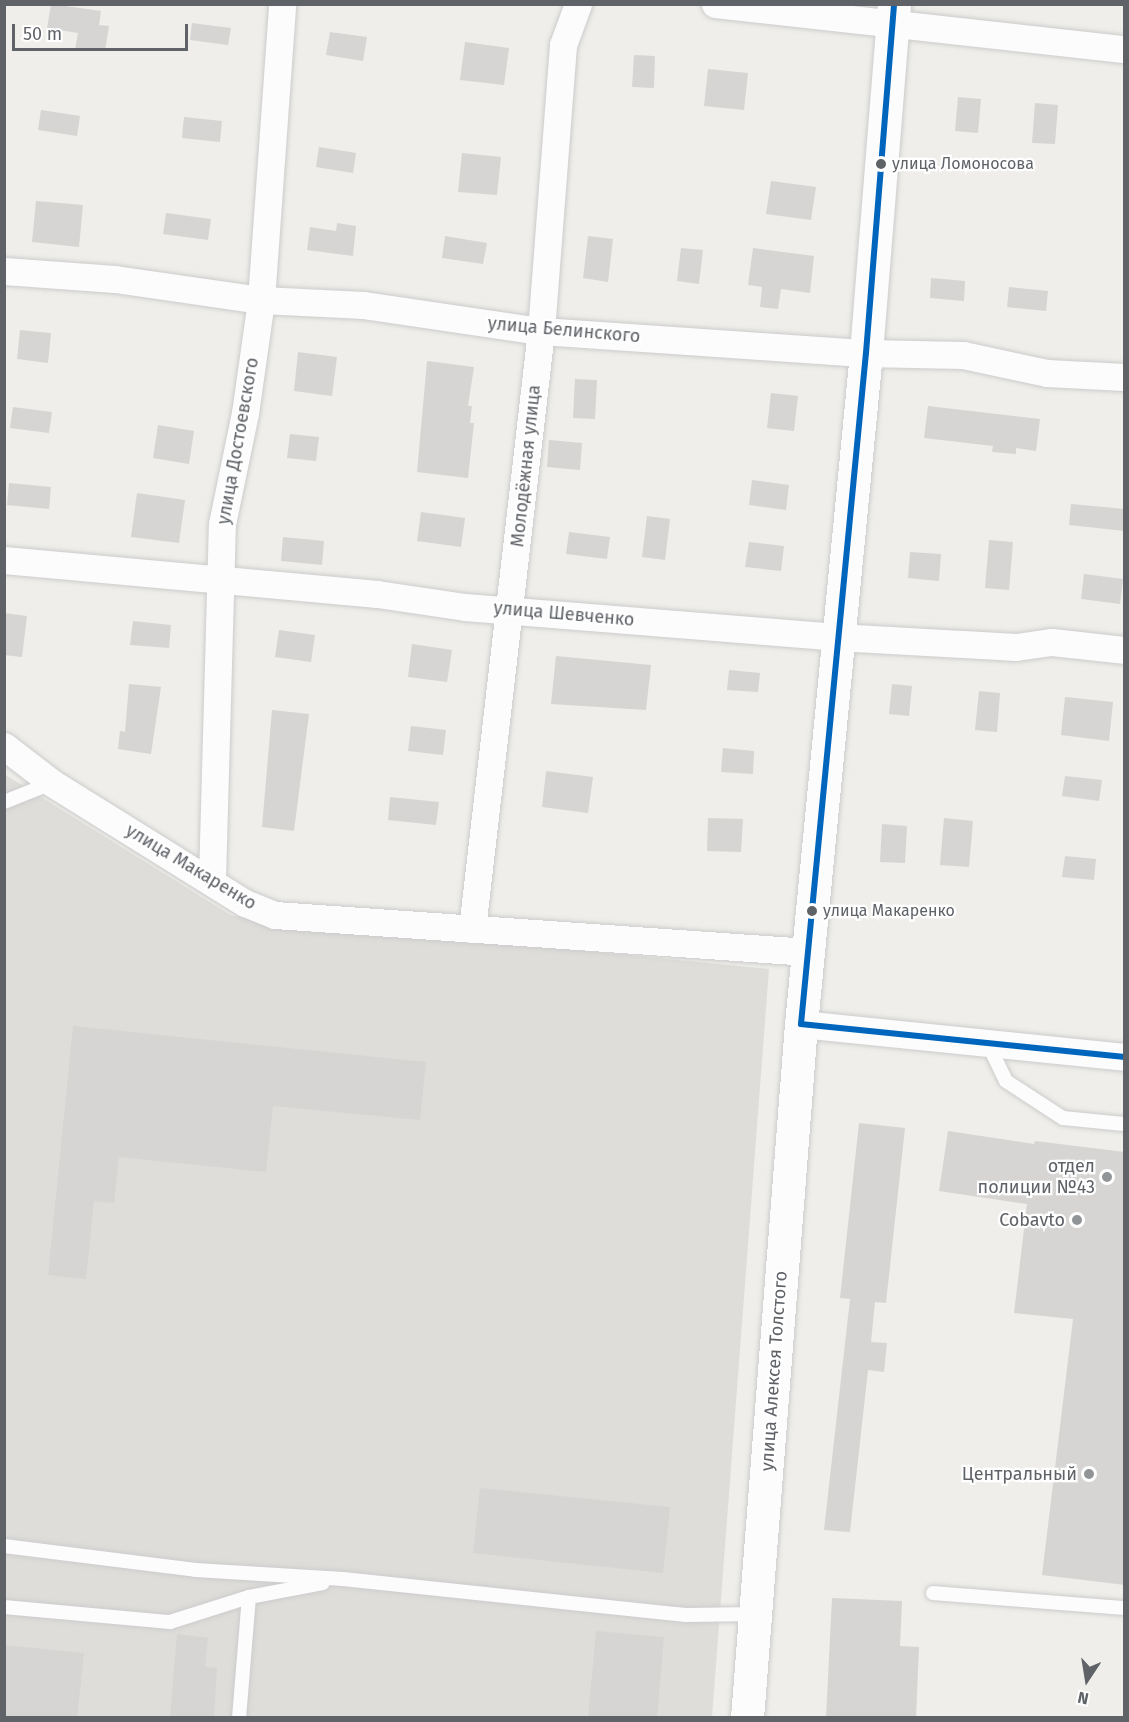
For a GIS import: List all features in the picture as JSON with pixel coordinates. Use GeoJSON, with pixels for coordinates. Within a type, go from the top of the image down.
{"type":"FeatureCollection","features":[{"type":"Feature","properties":{"kind":"street","name":"улица Достоевского"},"geometry":{"type":"LineString","coordinates":[[212,879],[222,524],[245,413],[261,300],[282,4]]}},
{"type":"Feature","properties":{"kind":"street","name":"Молодёжная улица"},"geometry":{"type":"LineString","coordinates":[[472,929],[511,608],[541,331],[563,45],[578,4]]}},
{"type":"Feature","properties":{"kind":"street"},"geometry":{"type":"LineString","coordinates":[[715,4],[858,19],[893,16],[1125,49]]}},
{"type":"Feature","properties":{"kind":"street"},"geometry":{"type":"LineString","coordinates":[[837,637],[866,353],[893,16]]}},
{"type":"Feature","properties":{"kind":"street","name":"улица Белинского"},"geometry":{"type":"LineString","coordinates":[[4,271],[115,279],[261,300],[364,305],[541,331],[866,353],[963,355],[1047,373],[1125,377]]}},
{"type":"Feature","properties":{"kind":"street","name":"улица Шевченко"},"geometry":{"type":"LineString","coordinates":[[4,560],[220,582],[377,594],[465,607],[511,608],[837,637],[1016,647],[1052,642],[1125,650]]}},
{"type":"Feature","properties":{"kind":"street","name":"улица Алексея Толстого"},"geometry":{"type":"LineString","coordinates":[[747,1718],[801,1024],[837,637]]}},
{"type":"Feature","properties":{"kind":"street","name":"улица Макаренко"},"geometry":{"type":"LineString","coordinates":[[4,746],[52,783],[212,879],[245,903],[275,915],[808,952]]}},
{"type":"Feature","properties":{"kind":"street"},"geometry":{"type":"LineString","coordinates":[[801,1024],[1125,1058]]}},
{"type":"Feature","properties":{"kind":"lane"},"geometry":{"type":"LineString","coordinates":[[4,802],[52,783]]}},
{"type":"Feature","properties":{"kind":"lane"},"geometry":{"type":"LineString","coordinates":[[987,1042],[1006,1081],[1062,1118],[1125,1124]]}},
{"type":"Feature","properties":{"kind":"lane"},"geometry":{"type":"LineString","coordinates":[[4,1546],[196,1570],[343,1579],[686,1614],[756,1614]]}},
{"type":"Feature","properties":{"kind":"lane"},"geometry":{"type":"LineString","coordinates":[[4,1607],[170,1622],[249,1597],[343,1579]]}},
{"type":"Feature","properties":{"kind":"lane"},"geometry":{"type":"LineString","coordinates":[[933,1593],[1125,1608]]}},
{"type":"Feature","properties":{"kind":"lane"},"geometry":{"type":"LineString","coordinates":[[239,1718],[249,1597]]}},
{"type":"Feature","properties":{"kind":"shaded area"},"geometry":{"type":"Polygon","coordinates":[[[4,774],[232,916],[769,969],[712,1717],[5,1717],[4,774]]]}},
{"type":"Feature","properties":{"kind":"building"},"geometry":{"type":"Polygon","coordinates":[[[51,4],[101,11],[99,25],[109,26],[105,51],[75,50],[78,33],[47,28],[51,4]]]}},
{"type":"Feature","properties":{"kind":"building"},"geometry":{"type":"Polygon","coordinates":[[[192,23],[231,28],[228,45],[190,40],[192,23]]]}},
{"type":"Feature","properties":{"kind":"building"},"geometry":{"type":"Polygon","coordinates":[[[330,32],[367,37],[363,61],[326,55],[330,32]]]}},
{"type":"Feature","properties":{"kind":"building"},"geometry":{"type":"Polygon","coordinates":[[[465,42],[509,48],[504,85],[460,80],[465,42]]]}},
{"type":"Feature","properties":{"kind":"building"},"geometry":{"type":"Polygon","coordinates":[[[634,55],[655,56],[654,88],[632,87],[634,55]]]}},
{"type":"Feature","properties":{"kind":"building"},"geometry":{"type":"Polygon","coordinates":[[[708,69],[748,73],[744,110],[704,106],[708,69]]]}},
{"type":"Feature","properties":{"kind":"building"},"geometry":{"type":"Polygon","coordinates":[[[958,97],[981,99],[978,133],[955,131],[958,97]]]}},
{"type":"Feature","properties":{"kind":"building"},"geometry":{"type":"Polygon","coordinates":[[[1035,103],[1058,105],[1055,144],[1032,143],[1035,103]]]}},
{"type":"Feature","properties":{"kind":"building"},"geometry":{"type":"Polygon","coordinates":[[[41,110],[80,116],[77,136],[38,130],[41,110]]]}},
{"type":"Feature","properties":{"kind":"building"},"geometry":{"type":"Polygon","coordinates":[[[184,117],[222,121],[220,142],[182,138],[184,117]]]}},
{"type":"Feature","properties":{"kind":"building"},"geometry":{"type":"Polygon","coordinates":[[[319,147],[356,153],[353,173],[316,167],[319,147]]]}},
{"type":"Feature","properties":{"kind":"building"},"geometry":{"type":"Polygon","coordinates":[[[462,153],[501,157],[497,195],[458,192],[462,153]]]}},
{"type":"Feature","properties":{"kind":"building"},"geometry":{"type":"Polygon","coordinates":[[[771,181],[816,187],[811,220],[766,214],[771,181]]]}},
{"type":"Feature","properties":{"kind":"building"},"geometry":{"type":"Polygon","coordinates":[[[36,201],[83,205],[79,247],[32,242],[36,201]]]}},
{"type":"Feature","properties":{"kind":"building"},"geometry":{"type":"Polygon","coordinates":[[[166,213],[211,219],[208,240],[163,234],[166,213]]]}},
{"type":"Feature","properties":{"kind":"building"},"geometry":{"type":"Polygon","coordinates":[[[337,223],[356,226],[353,256],[307,250],[310,227],[336,231],[337,223]]]}},
{"type":"Feature","properties":{"kind":"building"},"geometry":{"type":"Polygon","coordinates":[[[445,236],[487,243],[483,264],[442,258],[445,236]]]}},
{"type":"Feature","properties":{"kind":"building"},"geometry":{"type":"Polygon","coordinates":[[[588,236],[613,239],[608,282],[583,278],[588,236]]]}},
{"type":"Feature","properties":{"kind":"building"},"geometry":{"type":"Polygon","coordinates":[[[681,248],[703,250],[699,284],[677,281],[681,248]]]}},
{"type":"Feature","properties":{"kind":"building"},"geometry":{"type":"Polygon","coordinates":[[[753,248],[814,256],[810,293],[781,289],[778,309],[760,307],[762,287],[748,285],[753,248]]]}},
{"type":"Feature","properties":{"kind":"building"},"geometry":{"type":"Polygon","coordinates":[[[931,278],[965,281],[964,301],[930,298],[931,278]]]}},
{"type":"Feature","properties":{"kind":"building"},"geometry":{"type":"Polygon","coordinates":[[[1009,287],[1048,291],[1046,311],[1007,307],[1009,287]]]}},
{"type":"Feature","properties":{"kind":"building"},"geometry":{"type":"Polygon","coordinates":[[[20,330],[51,333],[48,363],[17,359],[20,330]]]}},
{"type":"Feature","properties":{"kind":"building"},"geometry":{"type":"Polygon","coordinates":[[[298,352],[337,357],[332,396],[294,391],[298,352]]]}},
{"type":"Feature","properties":{"kind":"building"},"geometry":{"type":"Polygon","coordinates":[[[427,361],[474,367],[468,406],[472,406],[470,423],[474,423],[468,478],[417,472],[427,361]]]}},
{"type":"Feature","properties":{"kind":"building"},"geometry":{"type":"Polygon","coordinates":[[[575,379],[597,380],[595,419],[573,418],[575,379]]]}},
{"type":"Feature","properties":{"kind":"building"},"geometry":{"type":"Polygon","coordinates":[[[771,393],[798,396],[794,431],[767,428],[771,393]]]}},
{"type":"Feature","properties":{"kind":"building"},"geometry":{"type":"Polygon","coordinates":[[[928,406],[1040,419],[1036,451],[1016,448],[1016,454],[992,452],[993,446],[924,438],[928,406]]]}},
{"type":"Feature","properties":{"kind":"building"},"geometry":{"type":"Polygon","coordinates":[[[13,407],[52,412],[49,433],[10,428],[13,407]]]}},
{"type":"Feature","properties":{"kind":"building"},"geometry":{"type":"Polygon","coordinates":[[[158,425],[194,431],[189,464],[153,458],[158,425]]]}},
{"type":"Feature","properties":{"kind":"building"},"geometry":{"type":"Polygon","coordinates":[[[290,434],[319,437],[316,461],[287,458],[290,434]]]}},
{"type":"Feature","properties":{"kind":"building"},"geometry":{"type":"Polygon","coordinates":[[[549,440],[582,443],[580,470],[547,467],[549,440]]]}},
{"type":"Feature","properties":{"kind":"building"},"geometry":{"type":"Polygon","coordinates":[[[752,480],[789,485],[786,510],[749,505],[752,480]]]}},
{"type":"Feature","properties":{"kind":"building"},"geometry":{"type":"Polygon","coordinates":[[[9,483],[51,487],[49,509],[7,505],[9,483]]]}},
{"type":"Feature","properties":{"kind":"building"},"geometry":{"type":"Polygon","coordinates":[[[137,493],[185,500],[179,543],[131,537],[137,493]]]}},
{"type":"Feature","properties":{"kind":"building"},"geometry":{"type":"Polygon","coordinates":[[[1071,504],[1125,509],[1125,531],[1069,525],[1071,504]]]}},
{"type":"Feature","properties":{"kind":"building"},"geometry":{"type":"Polygon","coordinates":[[[421,512],[465,518],[461,547],[417,541],[421,512]]]}},
{"type":"Feature","properties":{"kind":"building"},"geometry":{"type":"Polygon","coordinates":[[[647,516],[670,519],[665,560],[642,557],[647,516]]]}},
{"type":"Feature","properties":{"kind":"building"},"geometry":{"type":"Polygon","coordinates":[[[569,532],[610,537],[607,559],[566,554],[569,532]]]}},
{"type":"Feature","properties":{"kind":"building"},"geometry":{"type":"Polygon","coordinates":[[[283,537],[324,541],[322,565],[281,561],[283,537]]]}},
{"type":"Feature","properties":{"kind":"building"},"geometry":{"type":"Polygon","coordinates":[[[989,540],[1013,542],[1009,590],[985,588],[989,540]]]}},
{"type":"Feature","properties":{"kind":"building"},"geometry":{"type":"Polygon","coordinates":[[[749,542],[784,546],[781,571],[745,567],[749,542]]]}},
{"type":"Feature","properties":{"kind":"building"},"geometry":{"type":"Polygon","coordinates":[[[910,552],[941,554],[939,581],[908,578],[910,552]]]}},
{"type":"Feature","properties":{"kind":"building"},"geometry":{"type":"Polygon","coordinates":[[[1084,574],[1123,579],[1120,604],[1081,599],[1084,574]]]}},
{"type":"Feature","properties":{"kind":"building"},"geometry":{"type":"Polygon","coordinates":[[[4,613],[27,616],[22,657],[4,655],[4,613]]]}},
{"type":"Feature","properties":{"kind":"building"},"geometry":{"type":"Polygon","coordinates":[[[133,621],[171,625],[169,648],[130,645],[133,621]]]}},
{"type":"Feature","properties":{"kind":"building"},"geometry":{"type":"Polygon","coordinates":[[[279,630],[315,635],[311,662],[275,657],[279,630]]]}},
{"type":"Feature","properties":{"kind":"building"},"geometry":{"type":"Polygon","coordinates":[[[412,644],[452,650],[447,682],[408,677],[412,644]]]}},
{"type":"Feature","properties":{"kind":"building"},"geometry":{"type":"Polygon","coordinates":[[[556,656],[651,665],[646,710],[551,704],[556,656]]]}},
{"type":"Feature","properties":{"kind":"building"},"geometry":{"type":"Polygon","coordinates":[[[729,670],[760,673],[758,692],[727,690],[729,670]]]}},
{"type":"Feature","properties":{"kind":"building"},"geometry":{"type":"Polygon","coordinates":[[[129,684],[161,687],[151,754],[118,749],[120,731],[125,732],[129,684]]]}},
{"type":"Feature","properties":{"kind":"building"},"geometry":{"type":"Polygon","coordinates":[[[892,684],[912,686],[909,716],[889,714],[892,684]]]}},
{"type":"Feature","properties":{"kind":"building"},"geometry":{"type":"Polygon","coordinates":[[[979,691],[1000,693],[997,732],[975,730],[979,691]]]}},
{"type":"Feature","properties":{"kind":"building"},"geometry":{"type":"Polygon","coordinates":[[[1065,697],[1113,702],[1109,741],[1061,735],[1065,697]]]}},
{"type":"Feature","properties":{"kind":"building"},"geometry":{"type":"Polygon","coordinates":[[[272,710],[309,714],[294,831],[262,827],[272,710]]]}},
{"type":"Feature","properties":{"kind":"building"},"geometry":{"type":"Polygon","coordinates":[[[411,726],[446,730],[443,755],[408,751],[411,726]]]}},
{"type":"Feature","properties":{"kind":"building"},"geometry":{"type":"Polygon","coordinates":[[[723,748],[754,751],[753,774],[721,772],[723,748]]]}},
{"type":"Feature","properties":{"kind":"building"},"geometry":{"type":"Polygon","coordinates":[[[546,771],[593,777],[588,813],[542,807],[546,771]]]}},
{"type":"Feature","properties":{"kind":"building"},"geometry":{"type":"Polygon","coordinates":[[[1065,776],[1102,780],[1099,801],[1062,796],[1065,776]]]}},
{"type":"Feature","properties":{"kind":"building"},"geometry":{"type":"Polygon","coordinates":[[[390,797],[439,802],[436,825],[388,820],[390,797]]]}},
{"type":"Feature","properties":{"kind":"building"},"geometry":{"type":"Polygon","coordinates":[[[708,818],[743,819],[741,852],[707,851],[708,818]]]}},
{"type":"Feature","properties":{"kind":"building"},"geometry":{"type":"Polygon","coordinates":[[[944,818],[973,821],[969,867],[940,865],[944,818]]]}},
{"type":"Feature","properties":{"kind":"building"},"geometry":{"type":"Polygon","coordinates":[[[882,824],[907,826],[905,863],[880,862],[882,824]]]}},
{"type":"Feature","properties":{"kind":"building"},"geometry":{"type":"Polygon","coordinates":[[[1065,856],[1096,859],[1094,880],[1062,877],[1065,856]]]}},
{"type":"Feature","properties":{"kind":"building"},"geometry":{"type":"Polygon","coordinates":[[[73,1026],[426,1062],[420,1120],[273,1106],[266,1172],[119,1157],[114,1203],[94,1201],[86,1279],[48,1275],[73,1026]]]}},
{"type":"Feature","properties":{"kind":"building"},"geometry":{"type":"Polygon","coordinates":[[[859,1123],[905,1128],[886,1303],[875,1302],[871,1342],[887,1343],[884,1372],[868,1370],[850,1532],[824,1530],[850,1299],[840,1298],[859,1123]]]}},
{"type":"Feature","properties":{"kind":"building"},"geometry":{"type":"Polygon","coordinates":[[[948,1131],[1034,1144],[1035,1141],[1125,1152],[1125,1585],[1042,1575],[1073,1319],[1014,1313],[1027,1204],[939,1191],[948,1131]]]}},
{"type":"Feature","properties":{"kind":"building"},"geometry":{"type":"Polygon","coordinates":[[[480,1488],[670,1507],[663,1573],[473,1553],[480,1488]]]}},
{"type":"Feature","properties":{"kind":"building"},"geometry":{"type":"Polygon","coordinates":[[[832,1598],[902,1601],[900,1646],[919,1647],[916,1718],[826,1718],[832,1598]]]}},
{"type":"Feature","properties":{"kind":"building"},"geometry":{"type":"Polygon","coordinates":[[[596,1631],[664,1637],[657,1718],[588,1718],[596,1631]]]}},
{"type":"Feature","properties":{"kind":"building"},"geometry":{"type":"Polygon","coordinates":[[[177,1634],[208,1638],[205,1667],[217,1668],[214,1718],[170,1718],[177,1634]]]}},
{"type":"Feature","properties":{"kind":"building"},"geometry":{"type":"Polygon","coordinates":[[[4,1645],[84,1653],[77,1718],[4,1718],[4,1645]]]}},
{"type":"Feature","properties":{"kind":"transit line"},"geometry":{"type":"LineString","coordinates":[[801,1024],[866,353],[894,4]]}},
{"type":"Feature","properties":{"kind":"transit line"},"geometry":{"type":"LineString","coordinates":[[801,1024],[1124,1057]]}},
{"type":"Feature","properties":{"kind":"place","name":"улица Ломоносова"},"geometry":{"type":"Point","coordinates":[881,164]}},
{"type":"Feature","properties":{"kind":"place","name":"улица Макаренко"},"geometry":{"type":"Point","coordinates":[812,911]}},
{"type":"Feature","properties":{"kind":"place","name":"отдел полиции №43"},"geometry":{"type":"Point","coordinates":[1107,1177]}},
{"type":"Feature","properties":{"kind":"place","name":"Cobavto"},"geometry":{"type":"Point","coordinates":[1077,1220]}},
{"type":"Feature","properties":{"kind":"place","name":"Центральный"},"geometry":{"type":"Point","coordinates":[1089,1474]}}]}
